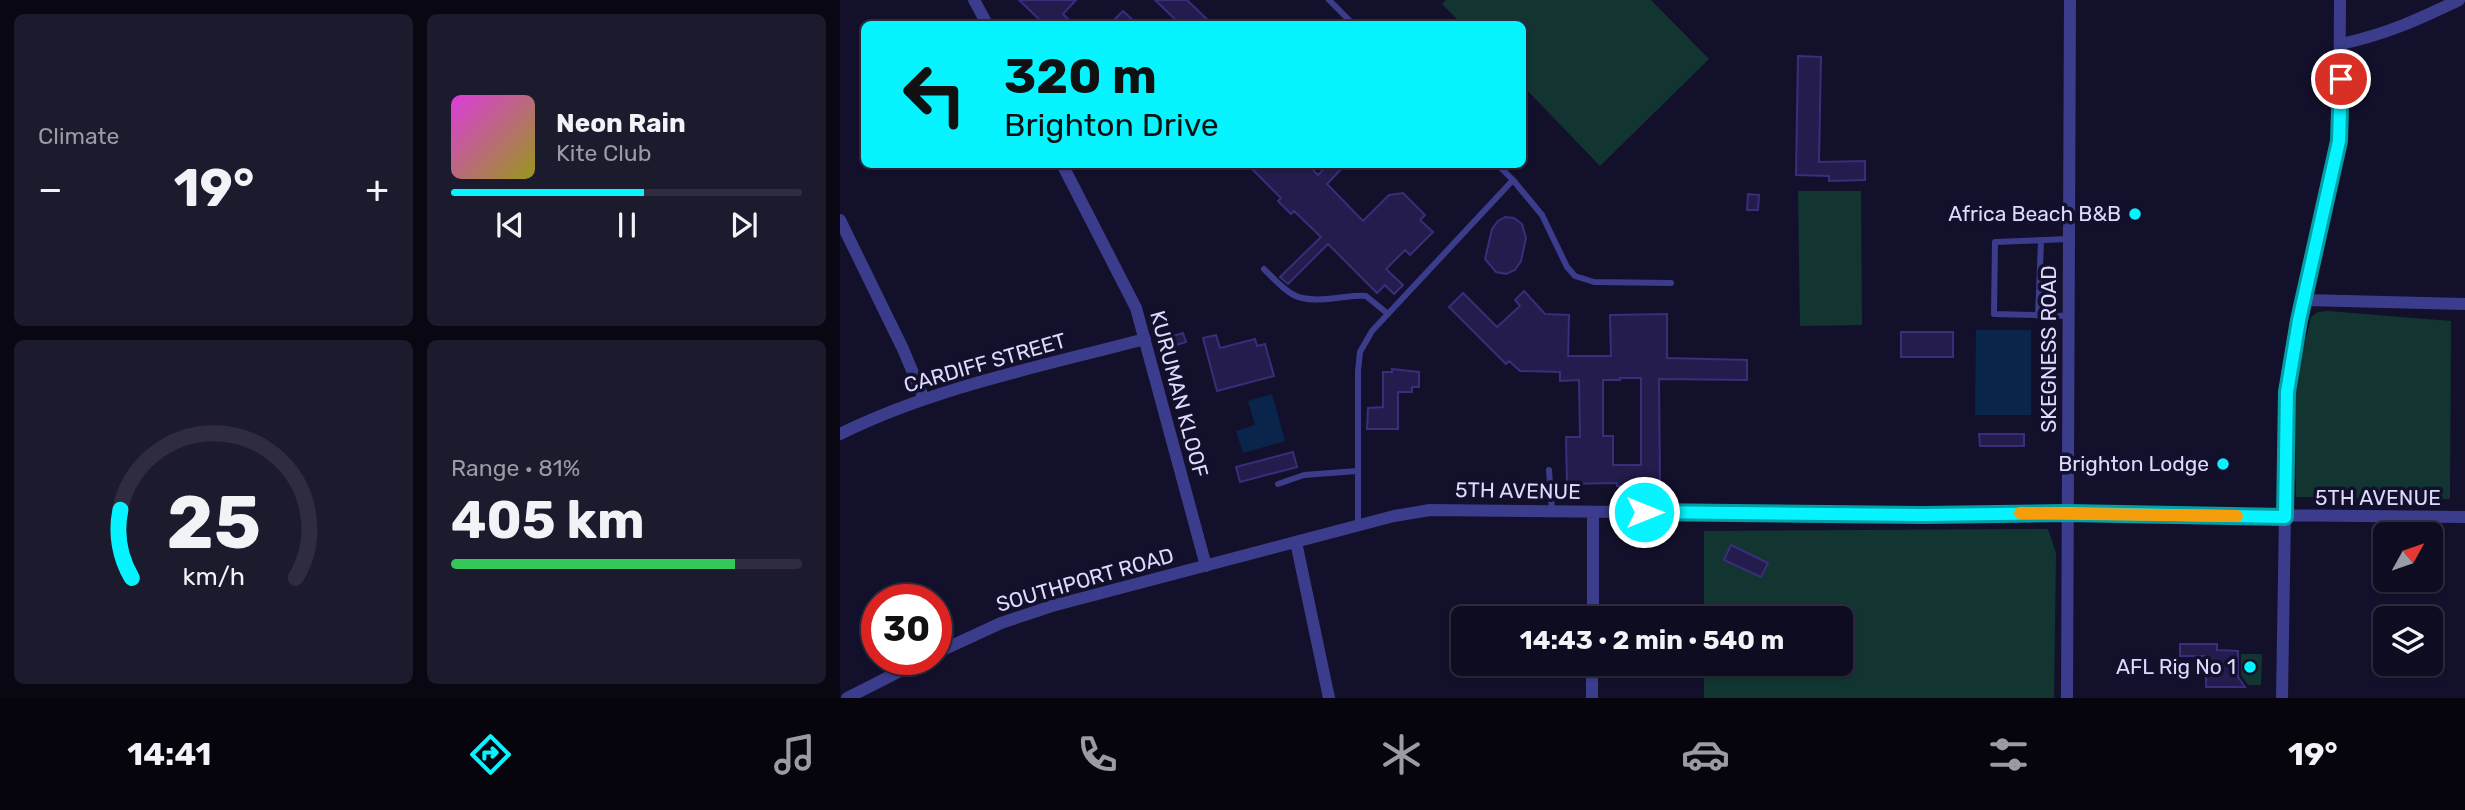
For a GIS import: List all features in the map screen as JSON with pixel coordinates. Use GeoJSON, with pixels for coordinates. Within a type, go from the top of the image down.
{"type":"FeatureCollection","features":[{"type":"Feature","properties":{"kind":"street"},"geometry":{"type":"LineString","coordinates":[[974,0],[985,21]]}},
{"type":"Feature","properties":{"kind":"street","name":"SKEGNESS ROAD"},"geometry":{"type":"LineString","coordinates":[[2067,698],[2070,0]]}},
{"type":"Feature","properties":{"kind":"street"},"geometry":{"type":"LineString","coordinates":[[2282,698],[2287,392],[2296,335],[2339,141],[2340,0]]}},
{"type":"Feature","properties":{"kind":"street"},"geometry":{"type":"LineString","coordinates":[[2341,44],[2377,36],[2459,0]]}},
{"type":"Feature","properties":{"kind":"street","name":"KURUMAN KLOOF"},"geometry":{"type":"LineString","coordinates":[[1064,168],[1136,308],[1206,566]]}},
{"type":"Feature","properties":{"kind":"street"},"geometry":{"type":"LineString","coordinates":[[840,220],[903,349],[924,399]]}},
{"type":"Feature","properties":{"kind":"street"},"geometry":{"type":"LineString","coordinates":[[2305,300],[2465,304]]}},
{"type":"Feature","properties":{"kind":"street","name":"CARDIFF STREET"},"geometry":{"type":"LineString","coordinates":[[840,434],[904,405],[1145,339]]}},
{"type":"Feature","properties":{"kind":"street","name":"5TH AVENUE"},"geometry":{"type":"LineString","coordinates":[[1206,566],[1430,510],[2465,517]]}},
{"type":"Feature","properties":{"kind":"street"},"geometry":{"type":"LineString","coordinates":[[1592,606],[1593,512]]}},
{"type":"Feature","properties":{"kind":"street"},"geometry":{"type":"LineString","coordinates":[[1296,542],[1329,698]]}},
{"type":"Feature","properties":{"kind":"street","name":"SOUTHPORT ROAD"},"geometry":{"type":"LineString","coordinates":[[952,646],[1001,623],[1052,606],[1206,566]]}},
{"type":"Feature","properties":{"kind":"street"},"geometry":{"type":"LineString","coordinates":[[847,698],[892,675]]}},
{"type":"Feature","properties":{"kind":"street"},"geometry":{"type":"LineString","coordinates":[[1592,676],[1592,698]]}},
{"type":"Feature","properties":{"kind":"lane"},"geometry":{"type":"LineString","coordinates":[[1329,0],[1350,21]]}},
{"type":"Feature","properties":{"kind":"lane"},"geometry":{"type":"LineString","coordinates":[[1501,168],[1542,215],[1567,267],[1575,276],[1594,282],[1671,283]]}},
{"type":"Feature","properties":{"kind":"lane"},"geometry":{"type":"LineString","coordinates":[[1358,526],[1359,361],[1365,341],[1513,180]]}},
{"type":"Feature","properties":{"kind":"lane"},"geometry":{"type":"LineString","coordinates":[[2068,316],[1994,314],[1995,242],[2069,239]]}},
{"type":"Feature","properties":{"kind":"lane"},"geometry":{"type":"LineString","coordinates":[[2038,316],[2041,241]]}},
{"type":"Feature","properties":{"kind":"lane"},"geometry":{"type":"LineString","coordinates":[[1264,269],[1284,289],[1299,298],[1314,301],[1366,296],[1388,314]]}},
{"type":"Feature","properties":{"kind":"lane"},"geometry":{"type":"LineString","coordinates":[[1549,470],[1552,511]]}},
{"type":"Feature","properties":{"kind":"lane"},"geometry":{"type":"LineString","coordinates":[[1278,484],[1304,475],[1357,471]]}},
{"type":"Feature","properties":{"kind":"green space"},"geometry":{"type":"Polygon","coordinates":[[[1446,0],[1651,0],[1709,59],[1600,166],[1526,89],[1526,21],[1459,21],[1442,4],[1446,0]]]}},
{"type":"Feature","properties":{"kind":"green space"},"geometry":{"type":"Polygon","coordinates":[[[1798,191],[1861,191],[1862,325],[1800,326],[1798,191]]]}},
{"type":"Feature","properties":{"kind":"green space"},"geometry":{"type":"Polygon","coordinates":[[[2318,312],[2451,321],[2450,499],[2296,497],[2295,384],[2311,317],[2318,312]]]}},
{"type":"Feature","properties":{"kind":"green space"},"geometry":{"type":"Polygon","coordinates":[[[2048,529],[2056,553],[2054,698],[1704,698],[1704,676],[1853,676],[1853,606],[1704,606],[1704,531],[2048,529]]]}},
{"type":"Feature","properties":{"kind":"green space"},"geometry":{"type":"Polygon","coordinates":[[[2241,654],[2262,654],[2261,685],[2248,685],[2241,675],[2241,654]]]}},
{"type":"Feature","properties":{"kind":"water"},"geometry":{"type":"Polygon","coordinates":[[[1976,330],[2031,330],[2031,415],[1975,415],[1976,330]]]}},
{"type":"Feature","properties":{"kind":"water"},"geometry":{"type":"Polygon","coordinates":[[[1272,394],[1285,441],[1243,453],[1236,431],[1255,425],[1248,401],[1272,394]]]}},
{"type":"Feature","properties":{"kind":"building"},"geometry":{"type":"Polygon","coordinates":[[[1019,0],[1076,0],[1063,14],[1068,19],[1066,21],[1041,21],[1019,0]]]}},
{"type":"Feature","properties":{"kind":"building"},"geometry":{"type":"Polygon","coordinates":[[[1155,0],[1187,0],[1209,21],[1177,21],[1155,0]]]}},
{"type":"Feature","properties":{"kind":"building"},"geometry":{"type":"Polygon","coordinates":[[[1123,11],[1134,21],[1113,21],[1123,11]]]}},
{"type":"Feature","properties":{"kind":"building"},"geometry":{"type":"Polygon","coordinates":[[[1798,56],[1821,57],[1819,162],[1865,161],[1865,180],[1829,181],[1829,176],[1796,175],[1798,56]]]}},
{"type":"Feature","properties":{"kind":"building"},"geometry":{"type":"Polygon","coordinates":[[[1251,168],[1311,168],[1318,175],[1324,168],[1342,168],[1327,184],[1363,221],[1389,195],[1403,193],[1425,215],[1420,220],[1433,232],[1410,255],[1405,250],[1386,269],[1403,285],[1394,294],[1385,285],[1377,293],[1328,244],[1288,284],[1280,277],[1321,237],[1294,211],[1291,214],[1278,201],[1281,198],[1251,168]]]}},
{"type":"Feature","properties":{"kind":"building"},"geometry":{"type":"Polygon","coordinates":[[[1748,194],[1759,195],[1758,210],[1747,210],[1748,194]]]}},
{"type":"Feature","properties":{"kind":"building"},"geometry":{"type":"Polygon","coordinates":[[[1505,217],[1514,218],[1522,224],[1526,238],[1521,261],[1515,270],[1506,274],[1496,272],[1485,259],[1492,229],[1505,217]]]}},
{"type":"Feature","properties":{"kind":"building"},"geometry":{"type":"Polygon","coordinates":[[[1524,291],[1545,314],[1569,315],[1568,356],[1611,356],[1610,315],[1667,314],[1667,358],[1747,360],[1747,380],[1659,379],[1660,486],[1567,484],[1566,437],[1580,437],[1579,380],[1560,381],[1560,372],[1520,371],[1509,361],[1506,364],[1449,307],[1463,293],[1497,327],[1520,306],[1515,300],[1524,291]],[[1641,378],[1603,380],[1603,436],[1613,436],[1613,465],[1641,465],[1641,378]]]}},
{"type":"Feature","properties":{"kind":"building"},"geometry":{"type":"Polygon","coordinates":[[[1901,332],[1953,332],[1953,357],[1901,357],[1901,332]]]}},
{"type":"Feature","properties":{"kind":"building"},"geometry":{"type":"Polygon","coordinates":[[[1183,333],[1186,342],[1176,345],[1173,336],[1183,333]]]}},
{"type":"Feature","properties":{"kind":"building"},"geometry":{"type":"Polygon","coordinates":[[[1216,335],[1220,348],[1255,339],[1257,346],[1265,344],[1274,376],[1217,391],[1203,338],[1216,335]]]}},
{"type":"Feature","properties":{"kind":"building"},"geometry":{"type":"Polygon","coordinates":[[[1392,369],[1419,372],[1419,387],[1412,387],[1412,392],[1398,392],[1398,429],[1367,429],[1368,408],[1383,407],[1383,372],[1392,372],[1392,369]]]}},
{"type":"Feature","properties":{"kind":"building"},"geometry":{"type":"Polygon","coordinates":[[[1979,434],[2024,434],[2024,446],[1980,446],[1979,434]]]}},
{"type":"Feature","properties":{"kind":"building"},"geometry":{"type":"Polygon","coordinates":[[[1293,452],[1297,467],[1240,482],[1236,467],[1293,452]]]}},
{"type":"Feature","properties":{"kind":"building"},"geometry":{"type":"Polygon","coordinates":[[[1731,545],[1768,563],[1761,577],[1724,560],[1731,545]]]}},
{"type":"Feature","properties":{"kind":"building"},"geometry":{"type":"Polygon","coordinates":[[[2180,644],[2217,644],[2217,650],[2238,651],[2238,677],[2245,687],[2206,687],[2206,656],[2180,656],[2180,644]]]}},
{"type":"Feature","properties":{"kind":"slow traffic"},"geometry":{"type":"LineString","coordinates":[[2020,513],[2237,516]]}},
{"type":"Feature","properties":{"kind":"place","name":"Africa Beach B&B"},"geometry":{"type":"Point","coordinates":[2135,214]}},
{"type":"Feature","properties":{"kind":"place","name":"Brighton Lodge"},"geometry":{"type":"Point","coordinates":[2223,464]}},
{"type":"Feature","properties":{"kind":"place","name":"AFL Rig No 1"},"geometry":{"type":"Point","coordinates":[2250,667]}},
{"type":"Feature","properties":{"kind":"route"},"geometry":{"type":"LineString","coordinates":[[1644,512],[1923,515],[2067,513],[2285,517],[2287,392],[2299,320],[2339,141],[2341,79]]}}]}
